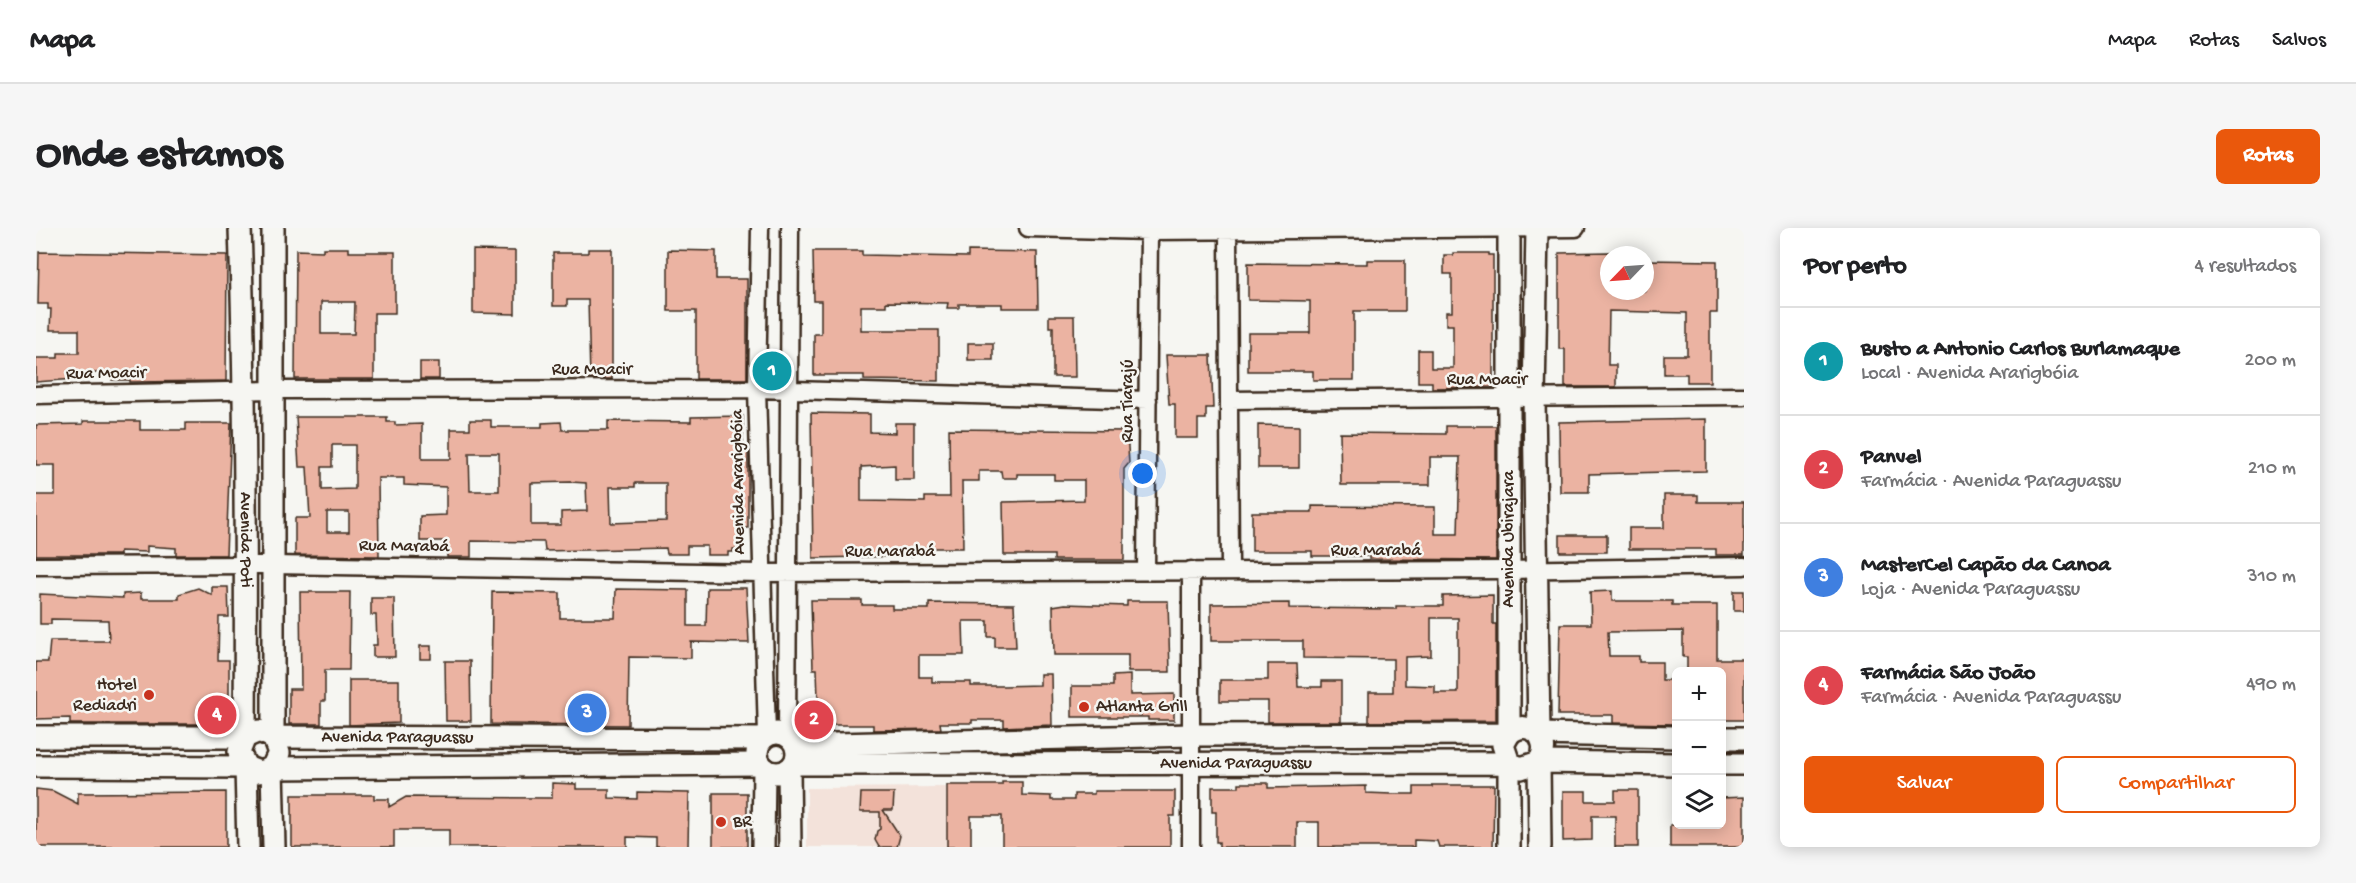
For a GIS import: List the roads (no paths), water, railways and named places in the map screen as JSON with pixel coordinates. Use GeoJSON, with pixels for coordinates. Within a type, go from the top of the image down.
{"type":"FeatureCollection","features":[{"type":"Feature","properties":{"kind":"main road","name":"Avenida Poti"},"geometry":{"type":"LineString","coordinates":[[240,228],[246,391],[246,565],[245,737],[238,752],[246,767],[248,847]]}},
{"type":"Feature","properties":{"kind":"main road","name":"Avenida Poti"},"geometry":{"type":"LineString","coordinates":[[273,228],[275,390],[272,565],[273,737],[279,753],[272,768],[274,847]]}},
{"type":"Feature","properties":{"kind":"main road","name":"Avenida Ubirajara"},"geometry":{"type":"LineString","coordinates":[[1509,228],[1509,734],[1503,751],[1509,763],[1509,847]]}},
{"type":"Feature","properties":{"kind":"main road","name":"Avenida Ubirajara"},"geometry":{"type":"LineString","coordinates":[[1537,228],[1534,399],[1539,734],[1544,743],[1544,753],[1539,762],[1540,847]]}},
{"type":"Feature","properties":{"kind":"main road","name":"Avenida Paraguassu"},"geometry":{"type":"LineString","coordinates":[[782,748],[1191,735],[1509,734],[1521,727],[1539,734],[1672,737]]}},
{"type":"Feature","properties":{"kind":"main road","name":"Avenida Paraguassu"},"geometry":{"type":"LineString","coordinates":[[36,737],[245,737],[259,731],[273,737],[782,748],[1191,763],[1509,763],[1521,768],[1539,762],[1672,764]]}},
{"type":"Feature","properties":{"kind":"main road"},"geometry":{"type":"LineString","coordinates":[[1726,738],[1744,738]]}},
{"type":"Feature","properties":{"kind":"main road","name":"Avenida Paraguassu"},"geometry":{"type":"LineString","coordinates":[[36,766],[246,767],[259,772],[272,768],[762,766],[776,773],[782,748]]}},
{"type":"Feature","properties":{"kind":"main road"},"geometry":{"type":"LineString","coordinates":[[763,847],[762,766],[756,751],[782,748],[790,847]]}},
{"type":"Feature","properties":{"kind":"main road"},"geometry":{"type":"LineString","coordinates":[[1726,764],[1744,764]]}},
{"type":"Feature","properties":{"kind":"street","name":"Avenida Ararigbóia"},"geometry":{"type":"LineString","coordinates":[[760,228],[757,389],[761,573],[782,748]]}},
{"type":"Feature","properties":{"kind":"street"},"geometry":{"type":"LineString","coordinates":[[782,748],[790,572],[790,228]]}},
{"type":"Feature","properties":{"kind":"street"},"geometry":{"type":"LineString","coordinates":[[1028,228],[1149,231],[1576,228]]}},
{"type":"Feature","properties":{"kind":"street","name":"Rua Tiarajú"},"geometry":{"type":"LineString","coordinates":[[1146,571],[1149,231]]}},
{"type":"Feature","properties":{"kind":"street"},"geometry":{"type":"LineString","coordinates":[[1228,231],[1230,571]]}},
{"type":"Feature","properties":{"kind":"street","name":"Rua Moacir"},"geometry":{"type":"LineString","coordinates":[[36,395],[275,390],[789,389],[1148,400]]}},
{"type":"Feature","properties":{"kind":"street","name":"Rua Moacir"},"geometry":{"type":"LineString","coordinates":[[1230,400],[1509,400],[1744,396]]}},
{"type":"Feature","properties":{"kind":"street","name":"Rua Marabá"},"geometry":{"type":"LineString","coordinates":[[36,566],[272,565],[761,573],[1509,570],[1744,566]]}},
{"type":"Feature","properties":{"kind":"street"},"geometry":{"type":"LineString","coordinates":[[1191,570],[1191,847]]}},
{"type":"Feature","properties":{"kind":"place","name":"Busto a Antonio Carlos Burlamaque"},"geometry":{"type":"Point","coordinates":[772,371]}},
{"type":"Feature","properties":{"kind":"place","name":"Hotel Rediadri"},"geometry":{"type":"Point","coordinates":[149,695]}},
{"type":"Feature","properties":{"kind":"place","name":"Atlanta Grill"},"geometry":{"type":"Point","coordinates":[1084,707]}},
{"type":"Feature","properties":{"kind":"place","name":"MasterCel Capão da Canoa"},"geometry":{"type":"Point","coordinates":[587,713]}},
{"type":"Feature","properties":{"kind":"place","name":"Farmácia São João"},"geometry":{"type":"Point","coordinates":[217,715]}},
{"type":"Feature","properties":{"kind":"place","name":"Panvel"},"geometry":{"type":"Point","coordinates":[814,720]}},
{"type":"Feature","properties":{"kind":"place","name":"BR"},"geometry":{"type":"Point","coordinates":[721,822]}}]}
